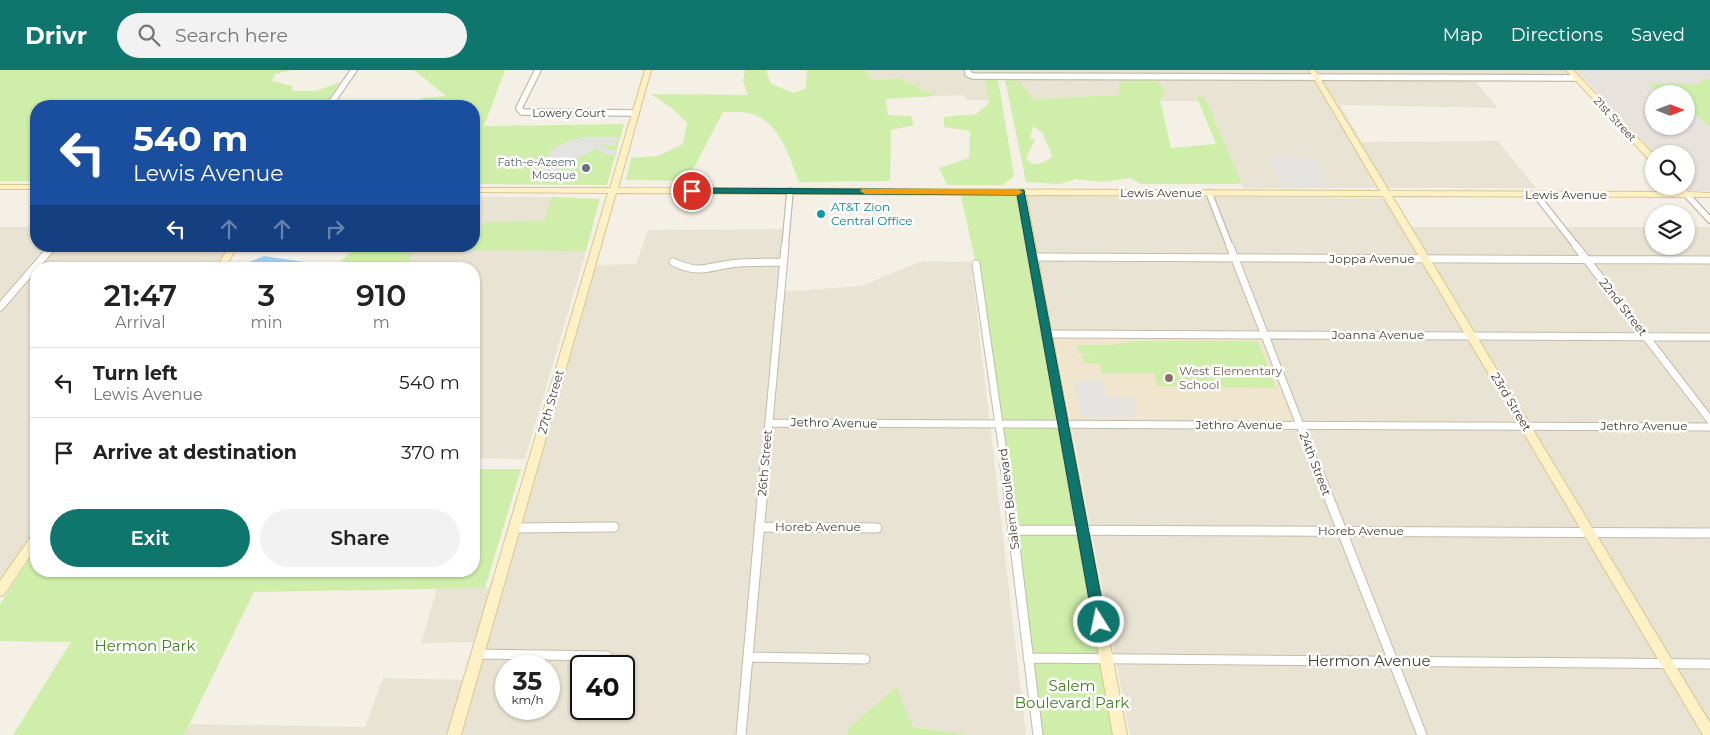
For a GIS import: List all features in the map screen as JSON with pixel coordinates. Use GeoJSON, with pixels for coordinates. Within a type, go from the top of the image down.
{"type":"FeatureCollection","features":[{"type":"Feature","properties":{"kind":"street"},"geometry":{"type":"LineString","coordinates":[[333,100],[354,70]]}},
{"type":"Feature","properties":{"kind":"street","name":"Lowery Court"},"geometry":{"type":"LineString","coordinates":[[538,70],[519,108],[522,112],[636,113]]}},
{"type":"Feature","properties":{"kind":"street","name":"27th Street"},"geometry":{"type":"LineString","coordinates":[[454,735],[648,70]]}},
{"type":"Feature","properties":{"kind":"street"},"geometry":{"type":"LineString","coordinates":[[968,70],[968,74],[973,76],[1314,73],[1576,78]]}},
{"type":"Feature","properties":{"kind":"street"},"geometry":{"type":"LineString","coordinates":[[1514,70],[1521,78]]}},
{"type":"Feature","properties":{"kind":"street","name":"21st Street"},"geometry":{"type":"LineString","coordinates":[[1569,70],[1645,151]]}},
{"type":"Feature","properties":{"kind":"street","name":"23rd Street"},"geometry":{"type":"LineString","coordinates":[[1314,73],[1710,735]]}},
{"type":"Feature","properties":{"kind":"street"},"geometry":{"type":"LineString","coordinates":[[0,187],[30,188]]}},
{"type":"Feature","properties":{"kind":"street","name":"Lewis Avenue"},"geometry":{"type":"LineString","coordinates":[[480,190],[1645,195]]}},
{"type":"Feature","properties":{"kind":"street","name":"26th Street"},"geometry":{"type":"LineString","coordinates":[[741,735],[790,191]]}},
{"type":"Feature","properties":{"kind":"street"},"geometry":{"type":"LineString","coordinates":[[1021,192],[1120,735]]}},
{"type":"Feature","properties":{"kind":"street","name":"24th Street"},"geometry":{"type":"LineString","coordinates":[[1208,193],[1422,735]]}},
{"type":"Feature","properties":{"kind":"street","name":"22nd Street"},"geometry":{"type":"LineString","coordinates":[[1536,195],[1710,420]]}},
{"type":"Feature","properties":{"kind":"street"},"geometry":{"type":"LineString","coordinates":[[1687,195],[1710,220]]}},
{"type":"Feature","properties":{"kind":"street","name":"Lewis Avenue"},"geometry":{"type":"LineString","coordinates":[[1695,195],[1710,195]]}},
{"type":"Feature","properties":{"kind":"street"},"geometry":{"type":"LineString","coordinates":[[39,262],[48,252]]}},
{"type":"Feature","properties":{"kind":"street","name":"Joppa Avenue"},"geometry":{"type":"LineString","coordinates":[[1033,257],[1710,260]]}},
{"type":"Feature","properties":{"kind":"street"},"geometry":{"type":"LineString","coordinates":[[673,262],[688,269],[737,263],[783,262]]}},
{"type":"Feature","properties":{"kind":"street","name":"Salem Boulevard"},"geometry":{"type":"LineString","coordinates":[[976,264],[1013,530],[1038,735]]}},
{"type":"Feature","properties":{"kind":"street"},"geometry":{"type":"LineString","coordinates":[[0,307],[30,272]]}},
{"type":"Feature","properties":{"kind":"street","name":"Joanna Avenue"},"geometry":{"type":"LineString","coordinates":[[1047,334],[1710,337]]}},
{"type":"Feature","properties":{"kind":"street","name":"Jethro Avenue"},"geometry":{"type":"LineString","coordinates":[[769,423],[1710,427]]}},
{"type":"Feature","properties":{"kind":"street"},"geometry":{"type":"LineString","coordinates":[[514,528],[614,527]]}},
{"type":"Feature","properties":{"kind":"street","name":"Horeb Avenue"},"geometry":{"type":"LineString","coordinates":[[759,528],[877,528]]}},
{"type":"Feature","properties":{"kind":"street","name":"Horeb Avenue"},"geometry":{"type":"LineString","coordinates":[[1013,530],[1710,533]]}},
{"type":"Feature","properties":{"kind":"street"},"geometry":{"type":"LineString","coordinates":[[0,591],[30,547]]}},
{"type":"Feature","properties":{"kind":"street"},"geometry":{"type":"LineString","coordinates":[[477,654],[570,655]]}},
{"type":"Feature","properties":{"kind":"street"},"geometry":{"type":"LineString","coordinates":[[748,657],[865,659]]}},
{"type":"Feature","properties":{"kind":"street","name":"Hermon Avenue"},"geometry":{"type":"LineString","coordinates":[[1028,658],[1710,664]]}},
{"type":"Feature","properties":{"kind":"shaded area"},"geometry":{"type":"Polygon","coordinates":[[[866,70],[1566,70],[1576,81],[1475,81],[1498,108],[1340,105],[1362,142],[1498,141],[1536,188],[1243,188],[1196,96],[1198,101],[1160,101],[1160,99],[1119,95],[1033,99],[1020,81],[985,79],[989,100],[967,100],[963,95],[936,96],[900,78],[872,80],[866,70]]]}},
{"type":"Feature","properties":{"kind":"shaded area"},"geometry":{"type":"Polygon","coordinates":[[[1576,70],[1710,70],[1710,79],[1703,79],[1698,84],[1650,83],[1652,85],[1645,85],[1645,135],[1695,135],[1695,114],[1710,127],[1710,191],[1695,191],[1695,145],[1647,145],[1576,70]]]}},
{"type":"Feature","properties":{"kind":"shaded area"},"geometry":{"type":"Polygon","coordinates":[[[581,137],[617,137],[615,146],[600,144],[611,151],[618,150],[616,156],[604,154],[593,147],[595,150],[561,166],[555,180],[540,180],[550,151],[555,151],[553,148],[581,137]]]}},
{"type":"Feature","properties":{"kind":"shaded area"},"geometry":{"type":"Polygon","coordinates":[[[1267,156],[1313,158],[1329,186],[1282,187],[1267,156]]]}},
{"type":"Feature","properties":{"kind":"shaded area"},"geometry":{"type":"Polygon","coordinates":[[[1027,196],[1384,198],[1400,227],[1645,227],[1645,255],[1695,255],[1695,227],[1710,227],[1710,735],[1130,735],[1070,418],[1293,420],[1054,337],[1027,196]]]}},
{"type":"Feature","properties":{"kind":"shaded area"},"geometry":{"type":"Polygon","coordinates":[[[480,197],[552,197],[544,221],[484,222],[480,232],[480,197]]]}},
{"type":"Feature","properties":{"kind":"shaded area"},"geometry":{"type":"Polygon","coordinates":[[[30,224],[30,252],[225,252],[219,262],[30,262],[30,537],[0,581],[0,227],[28,227],[30,224]]]}},
{"type":"Feature","properties":{"kind":"shaded area"},"geometry":{"type":"Polygon","coordinates":[[[783,229],[777,292],[861,286],[922,261],[971,262],[1026,735],[969,735],[913,727],[848,729],[848,735],[461,735],[462,729],[448,729],[446,735],[184,735],[190,724],[365,727],[383,678],[474,680],[485,642],[421,643],[437,589],[502,587],[596,265],[636,264],[648,230],[783,229]]]}},
{"type":"Feature","properties":{"kind":"shaded area"},"geometry":{"type":"Polygon","coordinates":[[[480,250],[586,251],[525,459],[480,458],[480,262],[409,262],[413,252],[480,252],[480,250]]]}},
{"type":"Feature","properties":{"kind":"shaded area","name":"West Elementary School"},"geometry":{"type":"Polygon","coordinates":[[[1054,337],[1261,337],[1293,420],[1070,418],[1054,337]]]}},
{"type":"Feature","properties":{"kind":"shaded area"},"geometry":{"type":"Polygon","coordinates":[[[1074,381],[1103,381],[1107,397],[1133,397],[1138,417],[1081,417],[1074,381]]]}},
{"type":"Feature","properties":{"kind":"green space"},"geometry":{"type":"Polygon","coordinates":[[[0,70],[292,70],[275,74],[272,81],[292,86],[292,91],[316,91],[340,82],[328,100],[30,100],[30,181],[0,181],[0,70]]]}},
{"type":"Feature","properties":{"kind":"green space"},"geometry":{"type":"Polygon","coordinates":[[[414,70],[505,70],[484,126],[624,124],[607,185],[480,184],[480,100],[420,100],[422,98],[446,96],[414,70]]]}},
{"type":"Feature","properties":{"kind":"green space"},"geometry":{"type":"Polygon","coordinates":[[[745,70],[766,70],[771,84],[794,93],[806,88],[807,70],[866,70],[872,80],[900,78],[936,96],[886,99],[888,115],[911,116],[914,125],[891,130],[890,181],[799,182],[783,144],[772,127],[755,115],[735,112],[723,112],[687,181],[626,180],[631,158],[658,156],[683,144],[687,123],[673,109],[651,94],[748,95],[743,81],[745,70]]]}},
{"type":"Feature","properties":{"kind":"green space"},"geometry":{"type":"Polygon","coordinates":[[[985,79],[998,79],[1014,176],[1003,185],[947,185],[939,168],[969,158],[970,131],[944,127],[944,117],[976,114],[989,103],[985,79]]]}},
{"type":"Feature","properties":{"kind":"green space"},"geometry":{"type":"Polygon","coordinates":[[[1151,79],[1164,87],[1165,92],[1160,99],[1171,148],[1216,144],[1196,95],[1205,98],[1242,184],[1141,184],[1130,178],[1103,182],[1076,179],[1059,184],[1026,182],[1005,80],[1020,81],[1033,99],[1119,95],[1119,82],[1151,79]],[[1033,126],[1030,138],[1035,140],[1026,158],[1032,164],[1043,163],[1052,157],[1043,133],[1033,126]]]}},
{"type":"Feature","properties":{"kind":"green space"},"geometry":{"type":"Polygon","coordinates":[[[1703,79],[1710,79],[1710,127],[1695,114],[1695,85],[1651,85],[1649,83],[1698,84],[1703,79]]]}},
{"type":"Feature","properties":{"kind":"green space","name":"Salem Boulevard Park"},"geometry":{"type":"Polygon","coordinates":[[[960,192],[1021,192],[1120,735],[1036,735],[976,264],[960,192]]]}},
{"type":"Feature","properties":{"kind":"green space"},"geometry":{"type":"Polygon","coordinates":[[[552,197],[600,199],[586,251],[480,250],[480,231],[484,222],[544,221],[552,197]]]}},
{"type":"Feature","properties":{"kind":"green space"},"geometry":{"type":"Polygon","coordinates":[[[350,252],[413,252],[409,262],[341,262],[350,252]]]}},
{"type":"Feature","properties":{"kind":"green space"},"geometry":{"type":"Polygon","coordinates":[[[1134,341],[1258,341],[1276,388],[1158,386],[1154,373],[1102,373],[1100,364],[1084,363],[1082,355],[1096,354],[1079,353],[1077,345],[1111,345],[1134,341]]]}},
{"type":"Feature","properties":{"kind":"green space","name":"Hermon Park"},"geometry":{"type":"Polygon","coordinates":[[[480,469],[521,469],[485,588],[254,592],[184,735],[13,735],[71,642],[0,641],[0,604],[30,558],[30,577],[480,577],[480,469]]]}},
{"type":"Feature","properties":{"kind":"green space"},"geometry":{"type":"Polygon","coordinates":[[[896,687],[913,727],[969,735],[848,735],[848,729],[896,687]]]}},
{"type":"Feature","properties":{"kind":"water"},"geometry":{"type":"Polygon","coordinates":[[[264,256],[304,262],[249,262],[264,256]]]}},
{"type":"Feature","properties":{"kind":"slow traffic"},"geometry":{"type":"LineString","coordinates":[[865,191],[1018,192]]}},
{"type":"Feature","properties":{"kind":"place","name":"Fath-e-Azeem Mosque"},"geometry":{"type":"Point","coordinates":[586,168]}},
{"type":"Feature","properties":{"kind":"place","name":"AT&T Zion Central Office"},"geometry":{"type":"Point","coordinates":[821,214]}},
{"type":"Feature","properties":{"kind":"place","name":"West Elementary School"},"geometry":{"type":"Point","coordinates":[1169,378]}},
{"type":"Feature","properties":{"kind":"route"},"geometry":{"type":"LineString","coordinates":[[692,191],[1021,192],[1099,622]]}}]}
